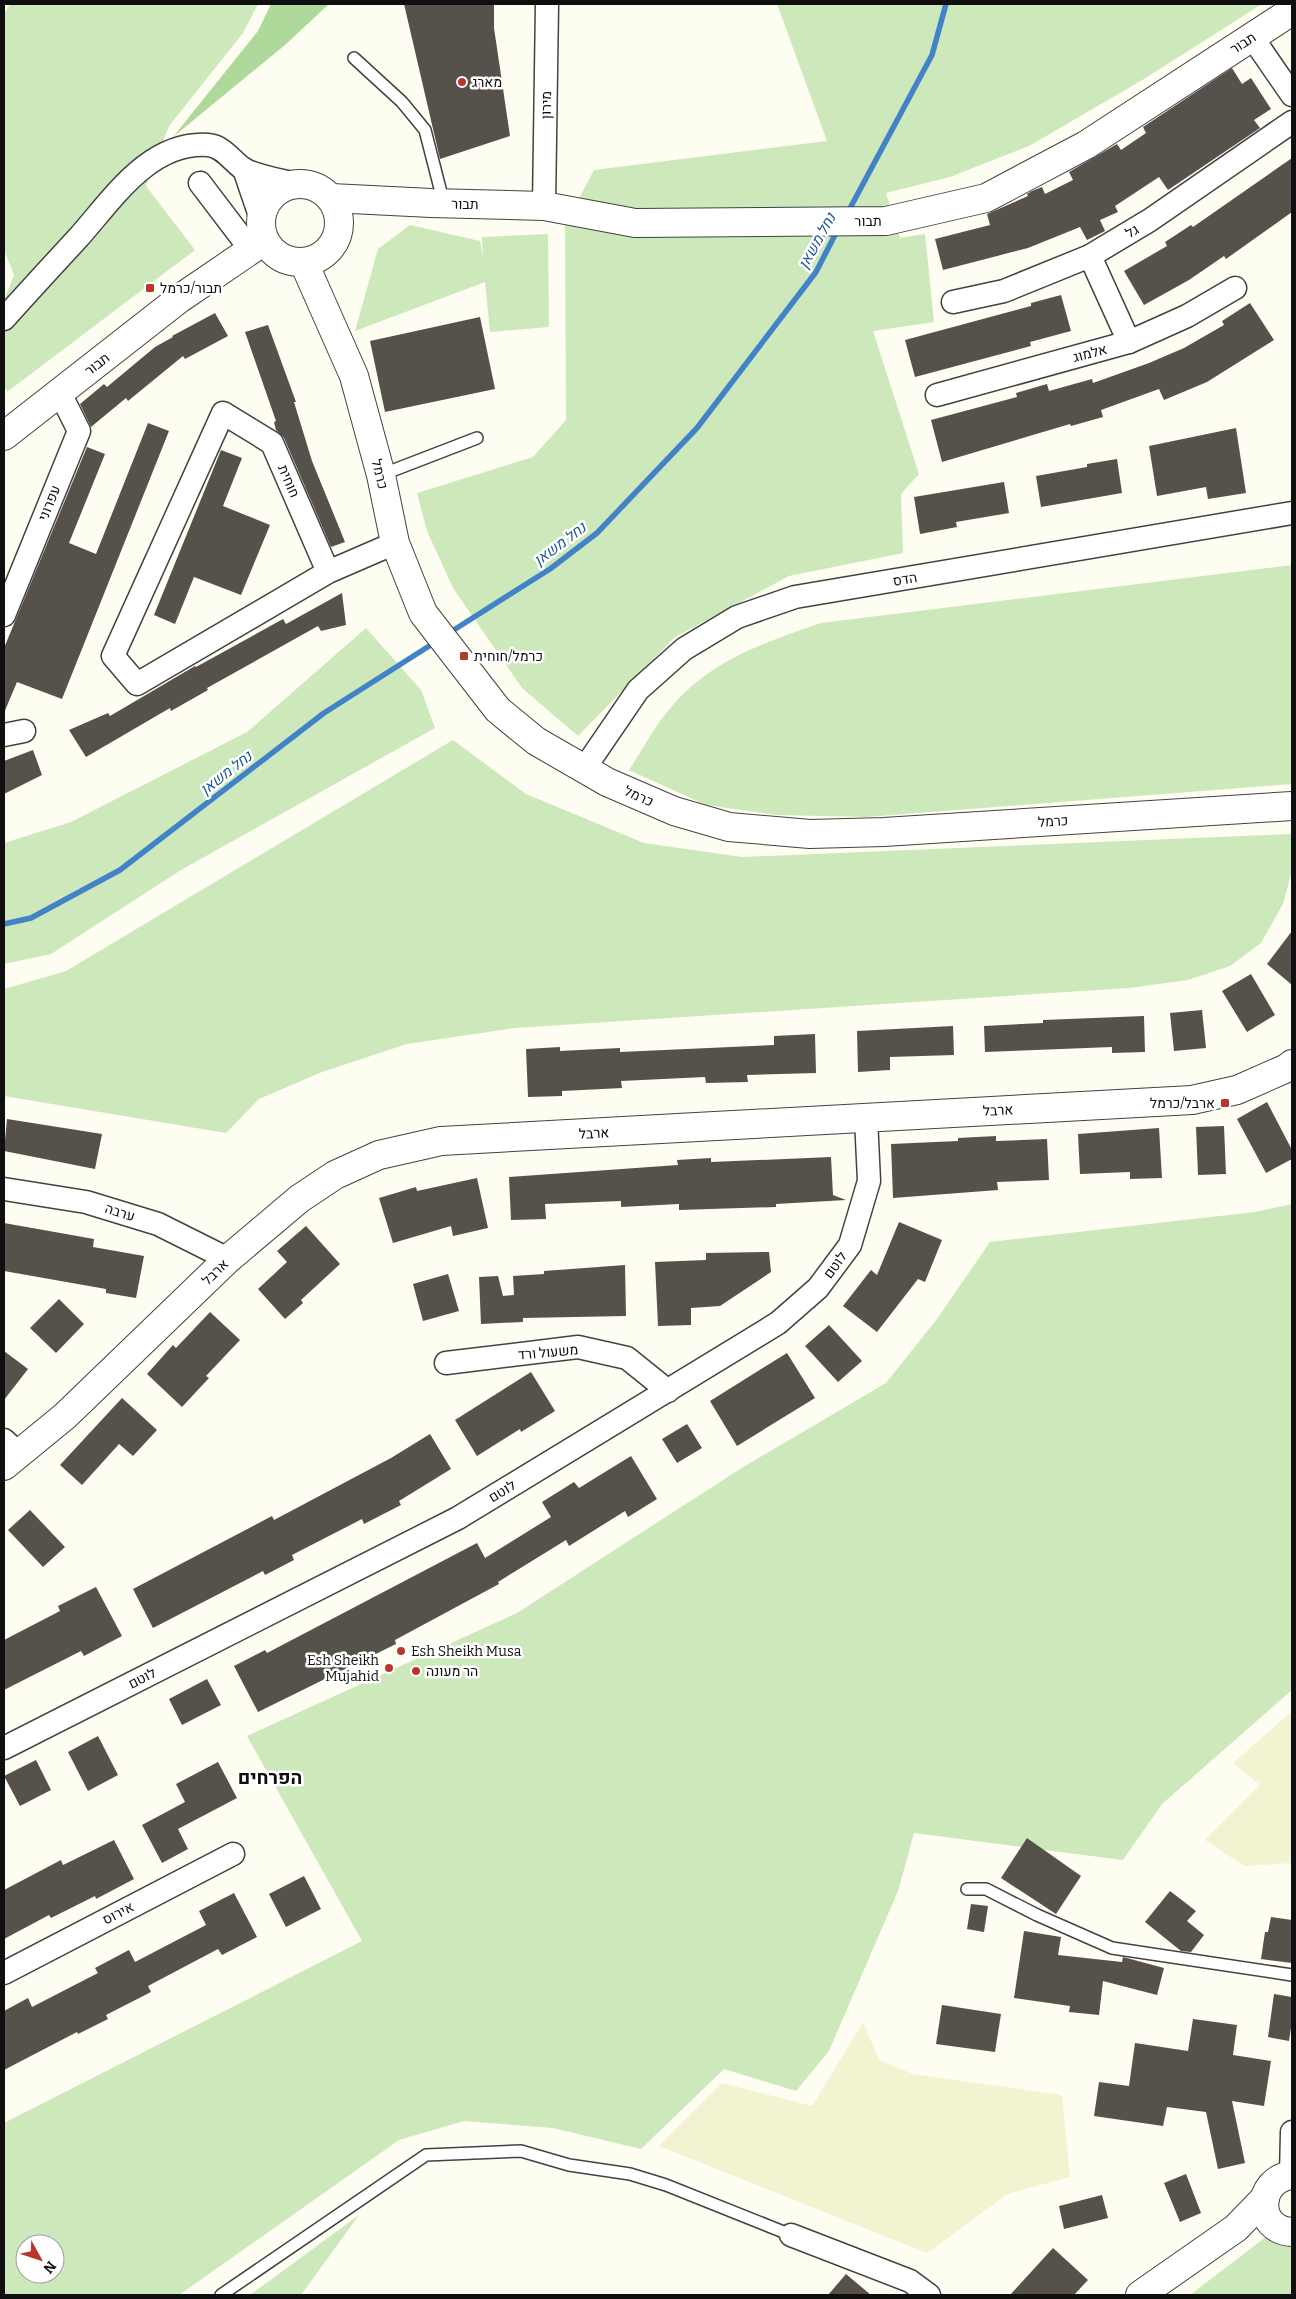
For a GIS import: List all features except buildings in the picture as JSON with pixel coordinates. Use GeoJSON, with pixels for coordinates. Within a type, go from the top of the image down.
{"type":"FeatureCollection","features":[{"type":"Feature","properties":{"kind":"street","name":"מירון"},"geometry":{"type":"LineString","coordinates":[[544,206],[547,4]]}},
{"type":"Feature","properties":{"kind":"street","name":"תבור"},"geometry":{"type":"LineString","coordinates":[[331,198],[444,204],[544,206],[635,223],[886,221],[986,198],[1086,145],[1292,11]]}},
{"type":"Feature","properties":{"kind":"street"},"geometry":{"type":"LineString","coordinates":[[1252,37],[1292,95]]}},
{"type":"Feature","properties":{"kind":"street","name":"גל"},"geometry":{"type":"LineString","coordinates":[[953,302],[1004,291],[1090,256],[1150,220],[1292,122]]}},
{"type":"Feature","properties":{"kind":"street"},"geometry":{"type":"LineString","coordinates":[[4,319],[116,192],[140,169],[168,152],[189,145],[211,145],[229,155],[244,169],[270,178],[310,185],[321,190],[331,198],[337,209],[339,221],[334,244],[326,253],[315,260],[304,263],[280,258],[271,251],[259,236],[200,183]]}},
{"type":"Feature","properties":{"kind":"street"},"geometry":{"type":"LineString","coordinates":[[244,169],[259,236]]}},
{"type":"Feature","properties":{"kind":"street"},"geometry":{"type":"LineString","coordinates":[[259,236],[265,204],[273,194],[284,187],[296,184]]}},
{"type":"Feature","properties":{"kind":"street","name":"תבור"},"geometry":{"type":"LineString","coordinates":[[4,436],[259,236]]}},
{"type":"Feature","properties":{"kind":"street"},"geometry":{"type":"LineString","coordinates":[[1090,256],[1129,342]]}},
{"type":"Feature","properties":{"kind":"street","name":"כרמל"},"geometry":{"type":"LineString","coordinates":[[304,263],[354,376],[381,475],[395,542],[422,613],[498,710],[536,741],[584,769],[674,812],[729,827],[810,834],[884,832],[1292,806]]}},
{"type":"Feature","properties":{"kind":"street","name":"אלמוג"},"geometry":{"type":"LineString","coordinates":[[937,395],[1129,342],[1187,316],[1235,288]]}},
{"type":"Feature","properties":{"kind":"street","name":"עפרוני"},"geometry":{"type":"LineString","coordinates":[[4,615],[79,431],[60,393]]}},
{"type":"Feature","properties":{"kind":"street","name":"חוחית"},"geometry":{"type":"LineString","coordinates":[[223,413],[272,443],[328,572],[137,684],[113,656],[223,413]]}},
{"type":"Feature","properties":{"kind":"street","name":"הדס"},"geometry":{"type":"LineString","coordinates":[[584,769],[638,690],[684,648],[737,617],[795,597],[1292,513]]}},
{"type":"Feature","properties":{"kind":"street"},"geometry":{"type":"LineString","coordinates":[[328,572],[395,542]]}},
{"type":"Feature","properties":{"kind":"street","name":"ארבל"},"geometry":{"type":"LineString","coordinates":[[9,1453],[65,1416],[228,1259],[299,1199],[335,1175],[379,1155],[441,1141],[1192,1100],[1237,1090],[1288,1068],[1292,1064]]}},
{"type":"Feature","properties":{"kind":"street","name":"לוטם"},"geometry":{"type":"LineString","coordinates":[[4,1748],[458,1518],[778,1322],[818,1288],[850,1245],[869,1181],[866,1118]]}},
{"type":"Feature","properties":{"kind":"street","name":"ערבה"},"geometry":{"type":"LineString","coordinates":[[4,1190],[86,1202],[158,1224],[228,1259]]}},
{"type":"Feature","properties":{"kind":"street","name":"משעול ורד"},"geometry":{"type":"LineString","coordinates":[[446,1363],[578,1347],[627,1358],[668,1391]]}},
{"type":"Feature","properties":{"kind":"street","name":"אירוס"},"geometry":{"type":"LineString","coordinates":[[4,1973],[233,1854]]}},
{"type":"Feature","properties":{"kind":"street"},"geometry":{"type":"LineString","coordinates":[[1140,2295],[1218,2241],[1246,2219],[1264,2198],[1274,2182],[1282,2177],[1292,2175],[1292,2132]]}},
{"type":"Feature","properties":{"kind":"street"},"geometry":{"type":"LineString","coordinates":[[1264,2198],[1267,2216],[1273,2224],[1289,2232]]}},
{"type":"Feature","properties":{"kind":"street"},"geometry":{"type":"LineString","coordinates":[[1218,2241],[1244,2232],[1289,2232]]}},
{"type":"Feature","properties":{"kind":"street"},"geometry":{"type":"LineString","coordinates":[[792,2235],[910,2281],[929,2295]]}},
{"type":"Feature","properties":{"kind":"lane"},"geometry":{"type":"LineString","coordinates":[[354,58],[402,102],[425,130],[444,204]]}},
{"type":"Feature","properties":{"kind":"lane"},"geometry":{"type":"LineString","coordinates":[[381,475],[477,438]]}},
{"type":"Feature","properties":{"kind":"lane"},"geometry":{"type":"LineString","coordinates":[[967,1889],[986,1889],[1037,1915],[1112,1948],[1292,1975]]}},
{"type":"Feature","properties":{"kind":"lane"},"geometry":{"type":"LineString","coordinates":[[221,2295],[426,2155],[521,2151],[570,2165],[630,2174],[792,2235]]}},
{"type":"Feature","properties":{"kind":"green space"},"geometry":{"type":"Polygon","coordinates":[[[10,4],[258,4],[243,33],[169,126],[146,186],[195,250],[7,392],[4,385],[4,300],[14,275],[4,250],[4,14],[10,4]]]}},
{"type":"Feature","properties":{"kind":"green space"},"geometry":{"type":"Polygon","coordinates":[[[271,4],[329,4],[285,45],[173,137],[258,31],[271,4]]]}},
{"type":"Feature","properties":{"kind":"green space"},"geometry":{"type":"Polygon","coordinates":[[[777,4],[1262,4],[1144,79],[1029,146],[950,177],[886,193],[900,238],[925,234],[934,322],[873,331],[919,474],[901,494],[903,553],[789,576],[675,637],[578,736],[522,688],[453,588],[427,531],[417,493],[533,457],[566,420],[565,225],[594,170],[827,141],[777,4]]]}},
{"type":"Feature","properties":{"kind":"green space"},"geometry":{"type":"Polygon","coordinates":[[[410,225],[480,241],[483,257],[482,237],[548,234],[549,327],[490,332],[485,282],[355,331],[378,249],[410,225]]]}},
{"type":"Feature","properties":{"kind":"green space"},"geometry":{"type":"Polygon","coordinates":[[[1292,565],[1292,784],[866,817],[777,815],[706,805],[629,770],[666,713],[688,690],[705,676],[740,654],[821,623],[1292,565]]]}},
{"type":"Feature","properties":{"kind":"green space"},"geometry":{"type":"Polygon","coordinates":[[[366,628],[421,690],[435,728],[181,870],[51,954],[4,964],[4,843],[71,822],[247,732],[366,628]]]}},
{"type":"Feature","properties":{"kind":"green space"},"geometry":{"type":"Polygon","coordinates":[[[453,740],[526,794],[644,843],[742,857],[1292,834],[1292,871],[1283,904],[1261,943],[1230,966],[1188,980],[1129,988],[515,1028],[407,1044],[322,1072],[259,1099],[226,1133],[4,1096],[4,989],[66,971],[453,740]]]}},
{"type":"Feature","properties":{"kind":"green space"},"geometry":{"type":"Polygon","coordinates":[[[1292,1204],[1292,1690],[1162,1804],[1123,1860],[914,1833],[898,1891],[829,2051],[796,2091],[724,2069],[641,2149],[553,2128],[464,2121],[399,2140],[179,2295],[4,2295],[4,2123],[362,1941],[247,1736],[517,1613],[740,1469],[886,1383],[937,1319],[990,1242],[1255,1212],[1292,1204]]]}},
{"type":"Feature","properties":{"kind":"green space"},"geometry":{"type":"Polygon","coordinates":[[[1292,1711],[1292,1863],[1244,1866],[1205,1840],[1260,1785],[1233,1763],[1292,1711]]]}},
{"type":"Feature","properties":{"kind":"green space"},"geometry":{"type":"Polygon","coordinates":[[[863,2022],[879,2060],[913,2074],[1062,2095],[1070,2177],[1008,2194],[927,2253],[659,2146],[722,2083],[812,2106],[863,2022]]]}},
{"type":"Feature","properties":{"kind":"green space"},"geometry":{"type":"Polygon","coordinates":[[[359,2215],[301,2295],[250,2295],[359,2215]]]}},
{"type":"Feature","properties":{"kind":"green space"},"geometry":{"type":"Polygon","coordinates":[[[1292,2217],[1292,2295],[1190,2295],[1292,2217]]]}},
{"type":"Feature","properties":{"kind":"waterway","name":"נחל משאן"},"geometry":{"type":"LineString","coordinates":[[848,212],[932,55],[946,4]]}},
{"type":"Feature","properties":{"kind":"waterway","name":"נחל משאן"},"geometry":{"type":"LineString","coordinates":[[449,633],[550,569],[597,533],[697,428],[816,272],[838,229]]}},
{"type":"Feature","properties":{"kind":"waterway","name":"נחל משאן"},"geometry":{"type":"LineString","coordinates":[[4,924],[31,918],[120,870],[324,713],[437,641]]}},
{"type":"Feature","properties":{"kind":"place","name":"מארג"},"geometry":{"type":"Point","coordinates":[462,82]}},
{"type":"Feature","properties":{"kind":"place","name":"תבור/כרמל"},"geometry":{"type":"Point","coordinates":[150,288]}},
{"type":"Feature","properties":{"kind":"place","name":"כרמל/חוחית"},"geometry":{"type":"Point","coordinates":[464,656]}},
{"type":"Feature","properties":{"kind":"place","name":"ארבל/כרמל"},"geometry":{"type":"Point","coordinates":[1225,1103]}},
{"type":"Feature","properties":{"kind":"place","name":"Esh Sheikh Musa"},"geometry":{"type":"Point","coordinates":[401,1651]}},
{"type":"Feature","properties":{"kind":"place","name":"Esh Sheikh Mujahid"},"geometry":{"type":"Point","coordinates":[389,1668]}},
{"type":"Feature","properties":{"kind":"place","name":"הר מעונה"},"geometry":{"type":"Point","coordinates":[416,1671]}},
{"type":"Feature","properties":{"kind":"district","name":"הפרחים"},"geometry":{"type":"Point","coordinates":[270,1777]}}]}
